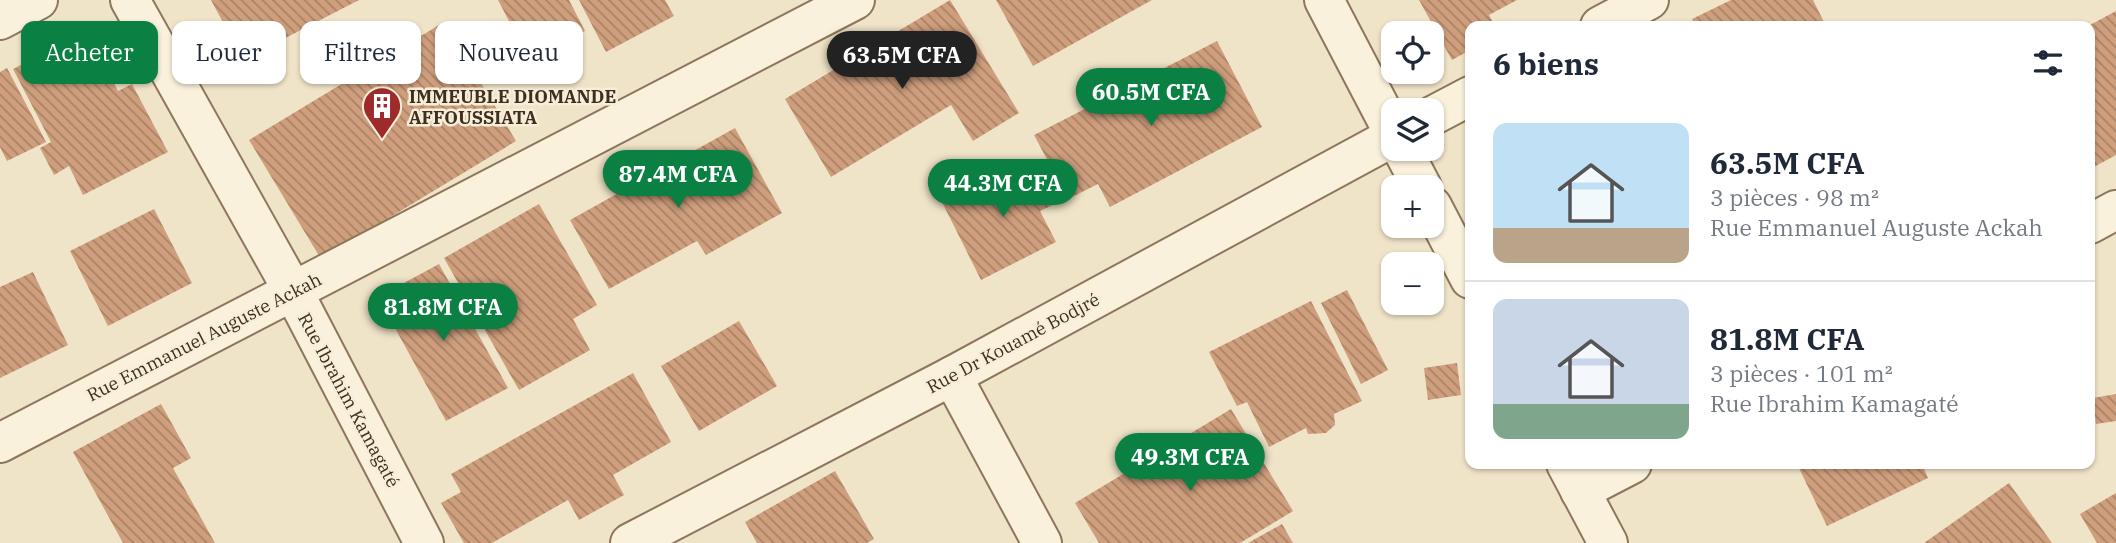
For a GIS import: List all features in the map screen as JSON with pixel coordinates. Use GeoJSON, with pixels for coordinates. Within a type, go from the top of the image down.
{"type":"FeatureCollection","features":[{"type":"Feature","properties":{"kind":"street"},"geometry":{"type":"LineString","coordinates":[[0,20],[38,0]]}},
{"type":"Feature","properties":{"kind":"street","name":"Rue Ibrahim Kamagaté"},"geometry":{"type":"LineString","coordinates":[[130,0],[293,291],[424,543]]}},
{"type":"Feature","properties":{"kind":"street","name":"Rue Emmanuel Auguste Ackah"},"geometry":{"type":"LineString","coordinates":[[0,443],[855,0]]}},
{"type":"Feature","properties":{"kind":"street"},"geometry":{"type":"LineString","coordinates":[[1324,0],[1381,111]]}},
{"type":"Feature","properties":{"kind":"street"},"geometry":{"type":"LineString","coordinates":[[1609,21],[1649,0]]}},
{"type":"Feature","properties":{"kind":"street"},"geometry":{"type":"LineString","coordinates":[[1444,110],[1465,99]]}},
{"type":"Feature","properties":{"kind":"street","name":"Rue Dr Kouamé Bodjré"},"geometry":{"type":"LineString","coordinates":[[630,543],[952,376],[1381,141]]}},
{"type":"Feature","properties":{"kind":"street"},"geometry":{"type":"LineString","coordinates":[[2095,221],[2116,210]]}},
{"type":"Feature","properties":{"kind":"street"},"geometry":{"type":"LineString","coordinates":[[1444,229],[1465,269]]}},
{"type":"Feature","properties":{"kind":"street"},"geometry":{"type":"LineString","coordinates":[[952,376],[1042,543]]}},
{"type":"Feature","properties":{"kind":"street"},"geometry":{"type":"LineString","coordinates":[[1608,543],[1573,477],[1609,469]]}},
{"type":"Feature","properties":{"kind":"building"},"geometry":{"type":"Polygon","coordinates":[[[211,0],[359,0],[318,21],[300,21],[300,31],[286,38],[286,21],[222,21],[211,0]]]}},
{"type":"Feature","properties":{"kind":"building"},"geometry":{"type":"Polygon","coordinates":[[[498,0],[569,0],[580,21],[509,21],[498,0]]]}},
{"type":"Feature","properties":{"kind":"building"},"geometry":{"type":"Polygon","coordinates":[[[579,0],[665,0],[674,16],[606,52],[579,0]]]}},
{"type":"Feature","properties":{"kind":"building"},"geometry":{"type":"Polygon","coordinates":[[[950,0],[1019,113],[973,141],[951,105],[831,177],[785,99],[950,0]]]}},
{"type":"Feature","properties":{"kind":"building"},"geometry":{"type":"Polygon","coordinates":[[[996,0],[1152,0],[1033,66],[996,0]]]}},
{"type":"Feature","properties":{"kind":"building"},"geometry":{"type":"Polygon","coordinates":[[[1419,0],[1517,0],[1489,15],[1492,21],[1465,21],[1465,53],[1452,60],[1444,45],[1444,21],[1431,21],[1419,0]]]}},
{"type":"Feature","properties":{"kind":"building"},"geometry":{"type":"Polygon","coordinates":[[[1731,0],[1813,0],[1824,21],[1693,21],[1692,19],[1731,0]]]}},
{"type":"Feature","properties":{"kind":"building"},"geometry":{"type":"Polygon","coordinates":[[[2116,11],[2116,155],[2095,166],[2095,22],[2116,11]]]}},
{"type":"Feature","properties":{"kind":"building","name":"IMMEUBLE DIOMANDE AFFOUSSIATA"},"geometry":{"type":"Polygon","coordinates":[[[435,27],[435,84],[482,84],[516,141],[321,259],[249,140],[342,84],[421,84],[421,36],[435,27]]]}},
{"type":"Feature","properties":{"kind":"building"},"geometry":{"type":"Polygon","coordinates":[[[1217,41],[1262,127],[1110,207],[1098,184],[1068,199],[1034,135],[1217,41]]]}},
{"type":"Feature","properties":{"kind":"building"},"geometry":{"type":"Polygon","coordinates":[[[21,65],[21,84],[114,84],[118,91],[132,84],[168,152],[83,195],[69,166],[54,175],[40,148],[51,142],[13,69],[21,65]]]}},
{"type":"Feature","properties":{"kind":"building"},"geometry":{"type":"Polygon","coordinates":[[[7,68],[46,142],[7,161],[0,147],[0,72],[7,68]]]}},
{"type":"Feature","properties":{"kind":"building"},"geometry":{"type":"Polygon","coordinates":[[[735,128],[782,213],[706,255],[697,241],[609,289],[570,220],[735,128]]]}},
{"type":"Feature","properties":{"kind":"building"},"geometry":{"type":"Polygon","coordinates":[[[1036,161],[1057,203],[1040,211],[1056,242],[981,280],[942,202],[988,179],[991,184],[1036,161]]]}},
{"type":"Feature","properties":{"kind":"building"},"geometry":{"type":"Polygon","coordinates":[[[539,204],[597,305],[573,319],[590,350],[519,390],[444,258],[539,204]]]}},
{"type":"Feature","properties":{"kind":"building"},"geometry":{"type":"Polygon","coordinates":[[[154,209],[192,283],[108,326],[70,251],[154,209]]]}},
{"type":"Feature","properties":{"kind":"building"},"geometry":{"type":"Polygon","coordinates":[[[439,264],[508,388],[446,421],[378,297],[439,264]]]}},
{"type":"Feature","properties":{"kind":"building"},"geometry":{"type":"Polygon","coordinates":[[[33,272],[68,345],[0,378],[0,287],[33,272]]]}},
{"type":"Feature","properties":{"kind":"building"},"geometry":{"type":"Polygon","coordinates":[[[1347,290],[1388,370],[1361,384],[1321,303],[1347,290]]]}},
{"type":"Feature","properties":{"kind":"building"},"geometry":{"type":"Polygon","coordinates":[[[1311,301],[1362,401],[1334,414],[1335,425],[1326,433],[1308,434],[1306,428],[1269,447],[1247,402],[1237,406],[1209,352],[1311,301]]]}},
{"type":"Feature","properties":{"kind":"building"},"geometry":{"type":"Polygon","coordinates":[[[739,321],[777,386],[699,431],[661,366],[739,321]]]}},
{"type":"Feature","properties":{"kind":"building"},"geometry":{"type":"Polygon","coordinates":[[[1457,363],[1461,395],[1428,400],[1424,368],[1457,363]]]}},
{"type":"Feature","properties":{"kind":"building"},"geometry":{"type":"Polygon","coordinates":[[[633,373],[671,442],[613,475],[624,495],[579,520],[568,500],[492,543],[464,543],[441,503],[461,492],[451,474],[633,373]]]}},
{"type":"Feature","properties":{"kind":"building"},"geometry":{"type":"Polygon","coordinates":[[[2116,394],[2116,421],[2096,424],[2095,398],[2116,394]]]}},
{"type":"Feature","properties":{"kind":"building"},"geometry":{"type":"Polygon","coordinates":[[[161,404],[191,458],[173,468],[215,543],[123,543],[73,452],[161,404]]]}},
{"type":"Feature","properties":{"kind":"building"},"geometry":{"type":"Polygon","coordinates":[[[1231,409],[1293,511],[1240,543],[1099,543],[1075,503],[1231,409]]]}},
{"type":"Feature","properties":{"kind":"building"},"geometry":{"type":"Polygon","coordinates":[[[1799,469],[1924,469],[1928,478],[1827,526],[1799,469]]]}},
{"type":"Feature","properties":{"kind":"building"},"geometry":{"type":"Polygon","coordinates":[[[835,471],[874,539],[867,543],[757,543],[745,522],[835,471]]]}},
{"type":"Feature","properties":{"kind":"building"},"geometry":{"type":"Polygon","coordinates":[[[2009,483],[2052,543],[1924,543],[2009,483]]]}},
{"type":"Feature","properties":{"kind":"building"},"geometry":{"type":"Polygon","coordinates":[[[2116,493],[2116,543],[2097,543],[2080,514],[2116,493]]]}},
{"type":"Feature","properties":{"kind":"building"},"geometry":{"type":"Polygon","coordinates":[[[1282,524],[1293,543],[1248,543],[1282,524]]]}},
{"type":"Feature","properties":{"kind":"place","name":"IMMEUBLE DIOMANDE AFFOUSSIATA"},"geometry":{"type":"Point","coordinates":[382,140]}}]}
